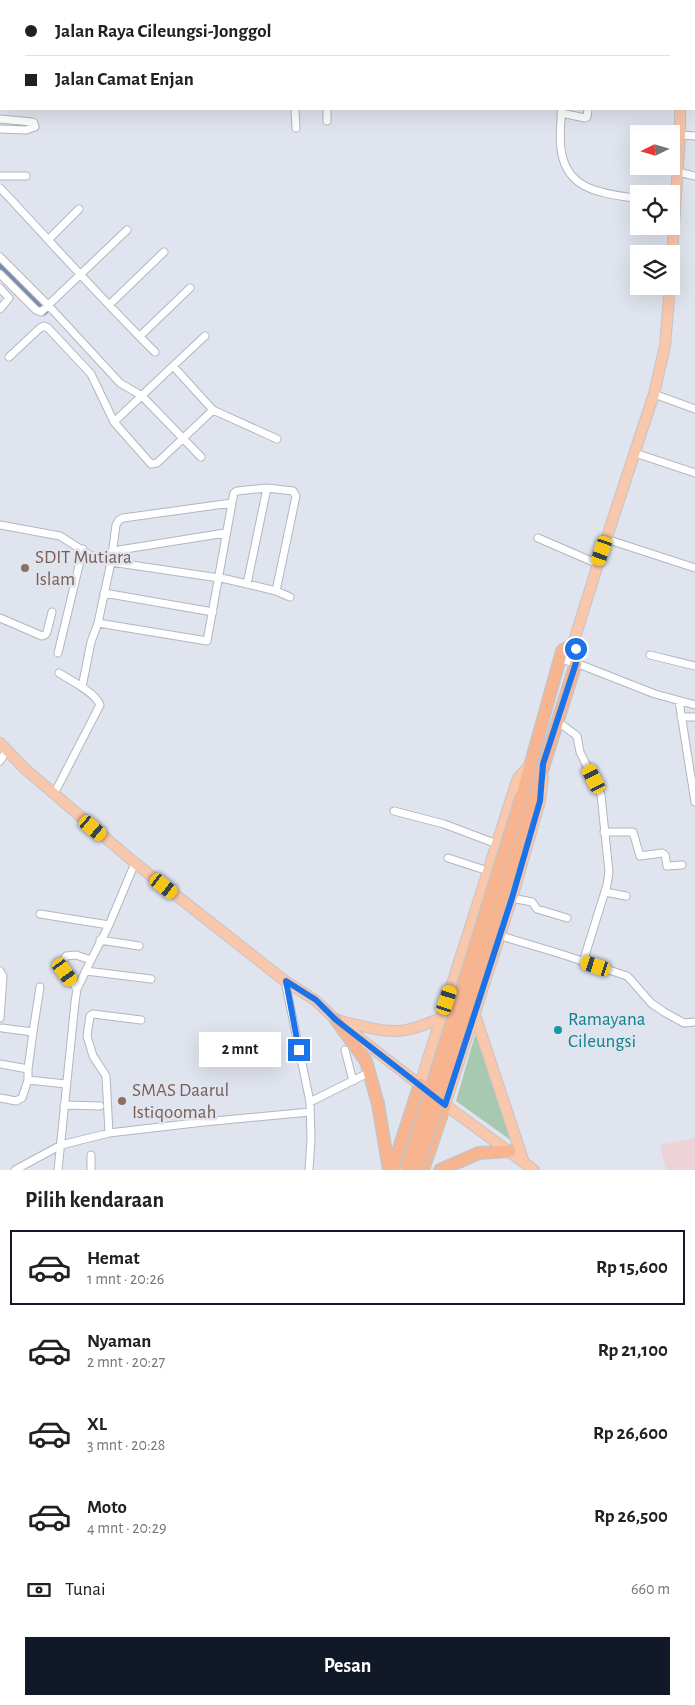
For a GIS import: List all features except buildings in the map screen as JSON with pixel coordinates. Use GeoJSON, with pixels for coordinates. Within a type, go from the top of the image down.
{"type":"FeatureCollection","features":[{"type":"Feature","properties":{"kind":"highway"},"geometry":{"type":"LineString","coordinates":[[406,1170],[522,796],[562,651],[573,644],[576,649],[576,663],[417,1170]]}},
{"type":"Feature","properties":{"kind":"highway"},"geometry":{"type":"LineString","coordinates":[[336,1020],[366,1060],[378,1104],[391,1170]]}},
{"type":"Feature","properties":{"kind":"highway"},"geometry":{"type":"LineString","coordinates":[[391,1170],[420,1084]]}},
{"type":"Feature","properties":{"kind":"highway"},"geometry":{"type":"LineString","coordinates":[[423,1170],[445,1105]]}},
{"type":"Feature","properties":{"kind":"highway"},"geometry":{"type":"LineString","coordinates":[[440,1170],[479,1153],[510,1151]]}},
{"type":"Feature","properties":{"kind":"main road"},"geometry":{"type":"LineString","coordinates":[[680,110],[680,125]]}},
{"type":"Feature","properties":{"kind":"main road"},"geometry":{"type":"LineString","coordinates":[[573,644],[654,394],[665,346],[669,295]]}},
{"type":"Feature","properties":{"kind":"main road"},"geometry":{"type":"LineString","coordinates":[[4,747],[24,768],[135,863],[286,981],[316,1000],[336,1020],[445,1105],[523,1160],[534,1170]]}},
{"type":"Feature","properties":{"kind":"main road"},"geometry":{"type":"LineString","coordinates":[[420,1084],[518,778],[531,764]]}},
{"type":"Feature","properties":{"kind":"main road"},"geometry":{"type":"LineString","coordinates":[[445,1105],[501,936],[540,801],[543,764]]}},
{"type":"Feature","properties":{"kind":"main road"},"geometry":{"type":"LineString","coordinates":[[475,1015],[523,1160]]}},
{"type":"Feature","properties":{"kind":"main road"},"geometry":{"type":"LineString","coordinates":[[336,1020],[382,1030],[401,1031],[441,1018]]}},
{"type":"Feature","properties":{"kind":"street"},"geometry":{"type":"LineString","coordinates":[[295,110],[296,128]]}},
{"type":"Feature","properties":{"kind":"street"},"geometry":{"type":"LineString","coordinates":[[327,110],[328,121]]}},
{"type":"Feature","properties":{"kind":"street"},"geometry":{"type":"LineString","coordinates":[[588,110],[585,118],[562,111],[561,155],[566,169],[585,187],[630,197]]}},
{"type":"Feature","properties":{"kind":"street"},"geometry":{"type":"LineString","coordinates":[[0,119],[32,122],[35,127],[26,130],[0,129]]}},
{"type":"Feature","properties":{"kind":"street"},"geometry":{"type":"LineString","coordinates":[[680,135],[695,136]]}},
{"type":"Feature","properties":{"kind":"street"},"geometry":{"type":"LineString","coordinates":[[680,172],[695,176]]}},
{"type":"Feature","properties":{"kind":"street"},"geometry":{"type":"LineString","coordinates":[[0,176],[26,176]]}},
{"type":"Feature","properties":{"kind":"street"},"geometry":{"type":"LineString","coordinates":[[0,188],[49,239],[80,276],[156,352]]}},
{"type":"Feature","properties":{"kind":"street"},"geometry":{"type":"LineString","coordinates":[[49,239],[79,209]]}},
{"type":"Feature","properties":{"kind":"street"},"geometry":{"type":"LineString","coordinates":[[1,281],[41,312],[127,230]]}},
{"type":"Feature","properties":{"kind":"street"},"geometry":{"type":"LineString","coordinates":[[109,305],[164,252]]}},
{"type":"Feature","properties":{"kind":"street"},"geometry":{"type":"LineString","coordinates":[[0,258],[48,304],[120,383],[142,396],[201,457]]}},
{"type":"Feature","properties":{"kind":"street"},"geometry":{"type":"LineString","coordinates":[[0,309],[9,299],[1,281]]}},
{"type":"Feature","properties":{"kind":"street"},"geometry":{"type":"LineString","coordinates":[[140,336],[190,288]]}},
{"type":"Feature","properties":{"kind":"street"},"geometry":{"type":"LineString","coordinates":[[9,357],[40,328],[46,326],[91,374],[114,422],[151,464],[156,463],[213,410]]}},
{"type":"Feature","properties":{"kind":"street"},"geometry":{"type":"LineString","coordinates":[[114,422],[205,336]]}},
{"type":"Feature","properties":{"kind":"street"},"geometry":{"type":"LineString","coordinates":[[173,366],[213,410],[277,439]]}},
{"type":"Feature","properties":{"kind":"street"},"geometry":{"type":"LineString","coordinates":[[654,394],[695,408]]}},
{"type":"Feature","properties":{"kind":"street"},"geometry":{"type":"LineString","coordinates":[[635,453],[695,473]]}},
{"type":"Feature","properties":{"kind":"street"},"geometry":{"type":"LineString","coordinates":[[247,584],[267,488]]}},
{"type":"Feature","properties":{"kind":"street"},"geometry":{"type":"LineString","coordinates":[[98,623],[207,641],[225,533],[234,493],[237,491],[267,488],[291,490],[296,496],[276,591]]}},
{"type":"Feature","properties":{"kind":"street"},"geometry":{"type":"LineString","coordinates":[[82,688],[91,642],[98,623],[111,562],[116,525],[119,520],[232,503]]}},
{"type":"Feature","properties":{"kind":"street"},"geometry":{"type":"LineString","coordinates":[[0,525],[65,538],[90,555],[111,562],[218,578],[276,591],[290,597]]}},
{"type":"Feature","properties":{"kind":"street"},"geometry":{"type":"LineString","coordinates":[[113,551],[225,533]]}},
{"type":"Feature","properties":{"kind":"street"},"geometry":{"type":"LineString","coordinates":[[538,538],[598,564]]}},
{"type":"Feature","properties":{"kind":"street"},"geometry":{"type":"LineString","coordinates":[[606,538],[695,568]]}},
{"type":"Feature","properties":{"kind":"street"},"geometry":{"type":"LineString","coordinates":[[58,653],[82,549]]}},
{"type":"Feature","properties":{"kind":"street"},"geometry":{"type":"LineString","coordinates":[[104,593],[213,612]]}},
{"type":"Feature","properties":{"kind":"street"},"geometry":{"type":"LineString","coordinates":[[0,618],[42,636],[48,632],[52,612]]}},
{"type":"Feature","properties":{"kind":"street"},"geometry":{"type":"LineString","coordinates":[[650,655],[695,666]]}},
{"type":"Feature","properties":{"kind":"street"},"geometry":{"type":"LineString","coordinates":[[560,659],[576,663],[616,680],[695,705]]}},
{"type":"Feature","properties":{"kind":"street"},"geometry":{"type":"LineString","coordinates":[[54,794],[100,705],[98,701],[82,688],[59,673]]}},
{"type":"Feature","properties":{"kind":"street"},"geometry":{"type":"LineString","coordinates":[[679,701],[695,802]]}},
{"type":"Feature","properties":{"kind":"street"},"geometry":{"type":"LineString","coordinates":[[681,717],[695,717]]}},
{"type":"Feature","properties":{"kind":"street"},"geometry":{"type":"LineString","coordinates":[[557,721],[577,736],[580,752],[601,795],[609,878],[583,962]]}},
{"type":"Feature","properties":{"kind":"street"},"geometry":{"type":"LineString","coordinates":[[0,761],[4,747]]}},
{"type":"Feature","properties":{"kind":"street"},"geometry":{"type":"LineString","coordinates":[[394,811],[444,824],[497,844]]}},
{"type":"Feature","properties":{"kind":"street"},"geometry":{"type":"LineString","coordinates":[[604,832],[632,832],[640,856],[662,853],[665,855],[667,866],[682,865]]}},
{"type":"Feature","properties":{"kind":"street"},"geometry":{"type":"LineString","coordinates":[[448,858],[488,871]]}},
{"type":"Feature","properties":{"kind":"street"},"geometry":{"type":"LineString","coordinates":[[58,1170],[77,989],[109,925],[135,863]]}},
{"type":"Feature","properties":{"kind":"street"},"geometry":{"type":"LineString","coordinates":[[605,892],[626,896]]}},
{"type":"Feature","properties":{"kind":"street"},"geometry":{"type":"LineString","coordinates":[[512,898],[532,902],[537,909],[567,918]]}},
{"type":"Feature","properties":{"kind":"street"},"geometry":{"type":"LineString","coordinates":[[40,914],[109,925]]}},
{"type":"Feature","properties":{"kind":"street"},"geometry":{"type":"LineString","coordinates":[[501,936],[629,978],[651,1003],[664,1012],[684,1023],[695,1022]]}},
{"type":"Feature","properties":{"kind":"street"},"geometry":{"type":"LineString","coordinates":[[100,940],[139,946]]}},
{"type":"Feature","properties":{"kind":"street"},"geometry":{"type":"LineString","coordinates":[[77,989],[65,972],[62,962],[66,956],[71,955],[91,960]]}},
{"type":"Feature","properties":{"kind":"street"},"geometry":{"type":"LineString","coordinates":[[0,971],[3,976],[0,1018]]}},
{"type":"Feature","properties":{"kind":"street"},"geometry":{"type":"LineString","coordinates":[[86,971],[151,979]]}},
{"type":"Feature","properties":{"kind":"street"},"geometry":{"type":"LineString","coordinates":[[286,981],[310,1102],[311,1139],[309,1170]]}},
{"type":"Feature","properties":{"kind":"street"},"geometry":{"type":"LineString","coordinates":[[0,1098],[20,1100],[22,1098],[28,1080],[40,987]]}},
{"type":"Feature","properties":{"kind":"street"},"geometry":{"type":"LineString","coordinates":[[109,1133],[105,1073],[93,1056],[88,1036],[90,1016],[93,1014],[141,1020]]}},
{"type":"Feature","properties":{"kind":"street"},"geometry":{"type":"LineString","coordinates":[[2,1028],[33,1032]]}},
{"type":"Feature","properties":{"kind":"street"},"geometry":{"type":"LineString","coordinates":[[345,1050],[354,1080]]}},
{"type":"Feature","properties":{"kind":"street"},"geometry":{"type":"LineString","coordinates":[[0,1064],[28,1069]]}},
{"type":"Feature","properties":{"kind":"street"},"geometry":{"type":"LineString","coordinates":[[310,1102],[370,1072]]}},
{"type":"Feature","properties":{"kind":"street"},"geometry":{"type":"LineString","coordinates":[[28,1080],[66,1084]]}},
{"type":"Feature","properties":{"kind":"street"},"geometry":{"type":"LineString","coordinates":[[64,1105],[100,1106]]}},
{"type":"Feature","properties":{"kind":"street"},"geometry":{"type":"LineString","coordinates":[[17,1169],[61,1145],[109,1133],[310,1112]]}},
{"type":"Feature","properties":{"kind":"street"},"geometry":{"type":"LineString","coordinates":[[91,1155],[91,1170]]}},
{"type":"Feature","properties":{"kind":"shaded area"},"geometry":{"type":"Polygon","coordinates":[[[695,1138],[695,1170],[666,1170],[660,1145],[695,1138]]]}},
{"type":"Feature","properties":{"kind":"green space"},"geometry":{"type":"Polygon","coordinates":[[[477,1028],[513,1142],[456,1101],[477,1028]]]}},
{"type":"Feature","properties":{"kind":"waterway"},"geometry":{"type":"LineString","coordinates":[[0,265],[42,309]]}},
{"type":"Feature","properties":{"kind":"place","name":"SDIT Mutiara Islam"},"geometry":{"type":"Point","coordinates":[25,568]}},
{"type":"Feature","properties":{"kind":"place","name":"Ramayana Cileungsi"},"geometry":{"type":"Point","coordinates":[558,1030]}},
{"type":"Feature","properties":{"kind":"place","name":"SMAS Daarul Istiqoomah"},"geometry":{"type":"Point","coordinates":[122,1101]}},
{"type":"Feature","properties":{"kind":"route"},"geometry":{"type":"LineString","coordinates":[[299,1050],[286,981],[316,1000],[336,1020],[445,1105],[501,936],[540,801],[543,764],[576,663],[576,649]]}}]}
